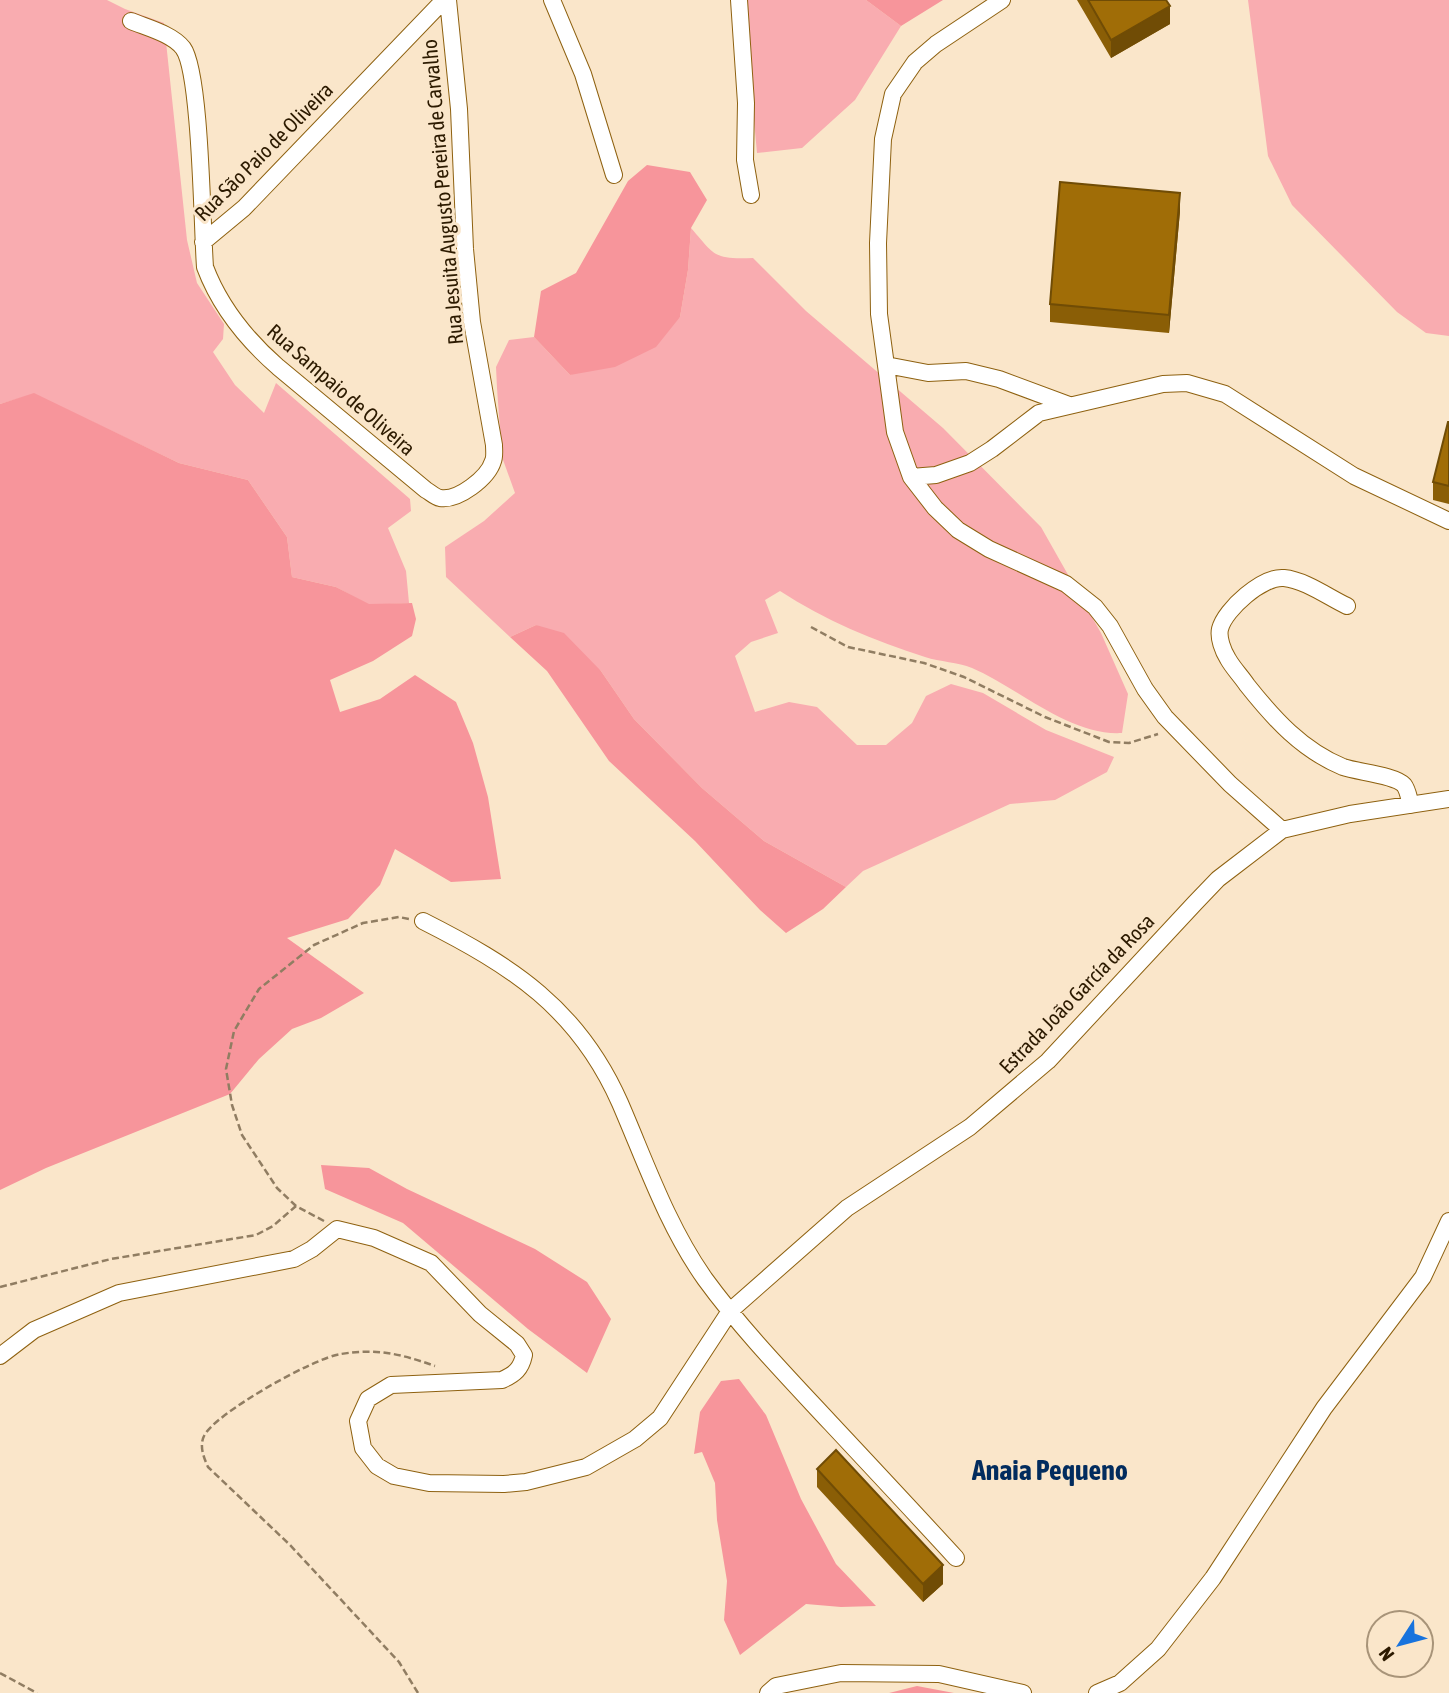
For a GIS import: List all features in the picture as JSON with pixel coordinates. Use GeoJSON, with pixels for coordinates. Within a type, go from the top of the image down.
{"type":"FeatureCollection","features":[{"type":"Feature","properties":{"kind":"street","name":"Rua São Paio de Oliveira"},"geometry":{"type":"LineString","coordinates":[[203,242],[244,208],[446,0]]}},
{"type":"Feature","properties":{"kind":"street","name":"Rua Jesuita Augusto Pereira de Carvalho"},"geometry":{"type":"LineString","coordinates":[[426,490],[438,498],[459,495],[485,475],[493,462],[494,444],[472,322],[465,249],[459,109],[446,0]]}},
{"type":"Feature","properties":{"kind":"street"},"geometry":{"type":"LineString","coordinates":[[552,0],[583,74],[614,175]]}},
{"type":"Feature","properties":{"kind":"street"},"geometry":{"type":"LineString","coordinates":[[738,0],[746,103],[745,160],[751,195]]}},
{"type":"Feature","properties":{"kind":"street"},"geometry":{"type":"LineString","coordinates":[[1002,0],[936,44],[915,62],[893,94],[883,139],[878,243],[880,314],[895,432],[911,477],[935,508],[958,530],[989,549],[1066,584],[1095,607],[1110,626],[1145,689],[1175,729],[1230,784],[1282,830]]}},
{"type":"Feature","properties":{"kind":"street","name":"Rua São Paio de Oliveira"},"geometry":{"type":"LineString","coordinates":[[131,21],[174,39],[189,59],[194,89],[203,242]]}},
{"type":"Feature","properties":{"kind":"street","name":"Rua Sampaio de Oliveira"},"geometry":{"type":"LineString","coordinates":[[203,242],[205,267],[214,290],[256,348],[426,490]]}},
{"type":"Feature","properties":{"kind":"street"},"geometry":{"type":"LineString","coordinates":[[886,365],[928,373],[966,371],[999,379],[1069,405]]}},
{"type":"Feature","properties":{"kind":"street"},"geometry":{"type":"LineString","coordinates":[[911,477],[936,475],[970,463],[1039,413],[1163,384],[1187,383],[1225,394],[1354,476],[1449,521]]}},
{"type":"Feature","properties":{"kind":"street"},"geometry":{"type":"LineString","coordinates":[[1347,606],[1294,580],[1280,578],[1265,581],[1253,589],[1227,616],[1220,628],[1220,640],[1228,659],[1267,710],[1294,738],[1323,758],[1345,768],[1399,781],[1407,790],[1411,805]]}},
{"type":"Feature","properties":{"kind":"street","name":"Estrada João García da Rosa"},"geometry":{"type":"LineString","coordinates":[[337,1229],[374,1238],[431,1264],[480,1314],[517,1344],[524,1355],[522,1366],[513,1375],[502,1380],[391,1385],[368,1399],[358,1421],[363,1448],[377,1466],[394,1476],[429,1483],[504,1484],[536,1480],[586,1467],[635,1439],[660,1418],[730,1311],[847,1208],[970,1127],[1048,1061],[1219,879],[1282,830],[1350,814],[1449,799]]}},
{"type":"Feature","properties":{"kind":"street"},"geometry":{"type":"LineString","coordinates":[[423,921],[499,962],[538,990],[584,1040],[619,1101],[670,1220],[684,1246],[730,1311],[768,1356],[956,1558]]}},
{"type":"Feature","properties":{"kind":"street"},"geometry":{"type":"LineString","coordinates":[[1097,1693],[1120,1683],[1158,1649],[1213,1578],[1324,1408],[1423,1277],[1449,1221]]}},
{"type":"Feature","properties":{"kind":"street"},"geometry":{"type":"LineString","coordinates":[[0,1356],[34,1330],[119,1293],[294,1259],[337,1229]]}},
{"type":"Feature","properties":{"kind":"street"},"geometry":{"type":"LineString","coordinates":[[768,1693],[776,1686],[841,1673],[939,1674],[1023,1693]]}},
{"type":"Feature","properties":{"kind":"path"},"geometry":{"type":"LineString","coordinates":[[811,627],[848,647],[924,663],[964,677],[1045,717],[1109,742],[1129,743],[1175,729]]}},
{"type":"Feature","properties":{"kind":"path"},"geometry":{"type":"LineString","coordinates":[[337,1229],[296,1206],[277,1188],[242,1135],[232,1105],[226,1069],[234,1031],[259,989],[314,945],[363,923],[399,917],[423,921]]}},
{"type":"Feature","properties":{"kind":"path"},"geometry":{"type":"LineString","coordinates":[[0,1287],[111,1259],[256,1235],[273,1226],[296,1206]]}},
{"type":"Feature","properties":{"kind":"path"},"geometry":{"type":"LineString","coordinates":[[418,1693],[399,1662],[381,1642],[290,1545],[208,1467],[202,1453],[202,1438],[214,1423],[233,1410],[299,1370],[337,1354],[371,1350],[402,1354],[438,1367]]}},
{"type":"Feature","properties":{"kind":"path"},"geometry":{"type":"LineString","coordinates":[[0,1674],[37,1693]]}},
{"type":"Feature","properties":{"kind":"shaded area"},"geometry":{"type":"Polygon","coordinates":[[[0,0],[107,0],[164,23],[187,240],[197,283],[224,324],[223,339],[213,352],[235,385],[264,413],[276,383],[410,499],[411,511],[388,528],[406,571],[409,603],[369,605],[336,587],[292,577],[287,537],[248,480],[179,463],[34,394],[0,404],[0,0]]]}},
{"type":"Feature","properties":{"kind":"shaded area"},"geometry":{"type":"Polygon","coordinates":[[[743,0],[866,0],[901,26],[855,100],[802,148],[757,153],[743,0]]]}},
{"type":"Feature","properties":{"kind":"shaded area"},"geometry":{"type":"Polygon","coordinates":[[[866,0],[943,0],[901,26],[866,0]]]}},
{"type":"Feature","properties":{"kind":"shaded area"},"geometry":{"type":"Polygon","coordinates":[[[1248,0],[1449,0],[1449,336],[1426,333],[1397,312],[1292,205],[1268,156],[1248,0]]]}},
{"type":"Feature","properties":{"kind":"shaded area"},"geometry":{"type":"Polygon","coordinates":[[[647,165],[690,172],[707,200],[691,228],[688,270],[680,317],[656,347],[615,367],[570,375],[534,337],[541,291],[576,273],[628,181],[647,165]]]}},
{"type":"Feature","properties":{"kind":"shaded area"},"geometry":{"type":"Polygon","coordinates":[[[691,228],[711,250],[723,257],[753,258],[806,311],[943,428],[1041,527],[1101,633],[1128,694],[1122,733],[1083,727],[972,668],[925,657],[869,637],[814,611],[780,591],[765,600],[778,633],[751,642],[735,656],[755,712],[789,702],[817,707],[857,745],[886,745],[912,723],[926,696],[951,684],[983,693],[1046,730],[1114,757],[1107,772],[1055,800],[1010,804],[863,871],[846,887],[764,841],[702,788],[634,719],[601,671],[536,625],[510,637],[446,577],[445,547],[484,521],[515,493],[502,457],[496,367],[509,340],[534,337],[570,375],[680,317],[688,270],[691,228]]]}},
{"type":"Feature","properties":{"kind":"shaded area"},"geometry":{"type":"Polygon","coordinates":[[[34,393],[179,463],[248,480],[287,537],[292,577],[336,587],[369,604],[412,603],[416,619],[412,636],[373,661],[330,680],[340,712],[380,699],[415,675],[456,702],[473,743],[488,797],[501,879],[451,882],[395,849],[380,885],[348,919],[287,938],[364,993],[321,1018],[292,1029],[259,1059],[230,1094],[46,1168],[0,1190],[0,404],[34,393]]]}},
{"type":"Feature","properties":{"kind":"shaded area"},"geometry":{"type":"Polygon","coordinates":[[[536,625],[564,633],[601,671],[634,719],[702,788],[764,841],[846,887],[823,909],[786,933],[760,910],[695,841],[609,761],[547,671],[510,637],[536,625]]]}},
{"type":"Feature","properties":{"kind":"shaded area"},"geometry":{"type":"Polygon","coordinates":[[[321,1165],[369,1168],[407,1189],[535,1249],[587,1282],[611,1319],[587,1373],[528,1329],[403,1223],[325,1189],[321,1165]]]}},
{"type":"Feature","properties":{"kind":"shaded area"},"geometry":{"type":"Polygon","coordinates":[[[739,1379],[766,1415],[801,1499],[836,1564],[876,1606],[806,1604],[740,1655],[724,1620],[727,1581],[717,1520],[715,1483],[702,1452],[694,1454],[700,1412],[721,1381],[739,1379]]]}},
{"type":"Feature","properties":{"kind":"shaded area"},"geometry":{"type":"Polygon","coordinates":[[[917,1686],[954,1693],[889,1693],[917,1686]]]}},
{"type":"Feature","properties":{"kind":"building"},"geometry":{"type":"Polygon","coordinates":[[[1088,0],[1166,0],[1170,6],[1111,40],[1088,0]]]}},
{"type":"Feature","properties":{"kind":"building"},"geometry":{"type":"Polygon","coordinates":[[[1060,182],[1180,193],[1169,315],[1050,304],[1060,182]]]}},
{"type":"Feature","properties":{"kind":"building"},"geometry":{"type":"Polygon","coordinates":[[[1449,422],[1449,486],[1433,482],[1449,422]]]}},
{"type":"Feature","properties":{"kind":"building"},"geometry":{"type":"Polygon","coordinates":[[[836,1450],[943,1565],[923,1584],[817,1469],[836,1450]]]}},
{"type":"Feature","properties":{"kind":"district","name":"Anaia Pequeno"},"geometry":{"type":"Point","coordinates":[1050,1470]}}]}
